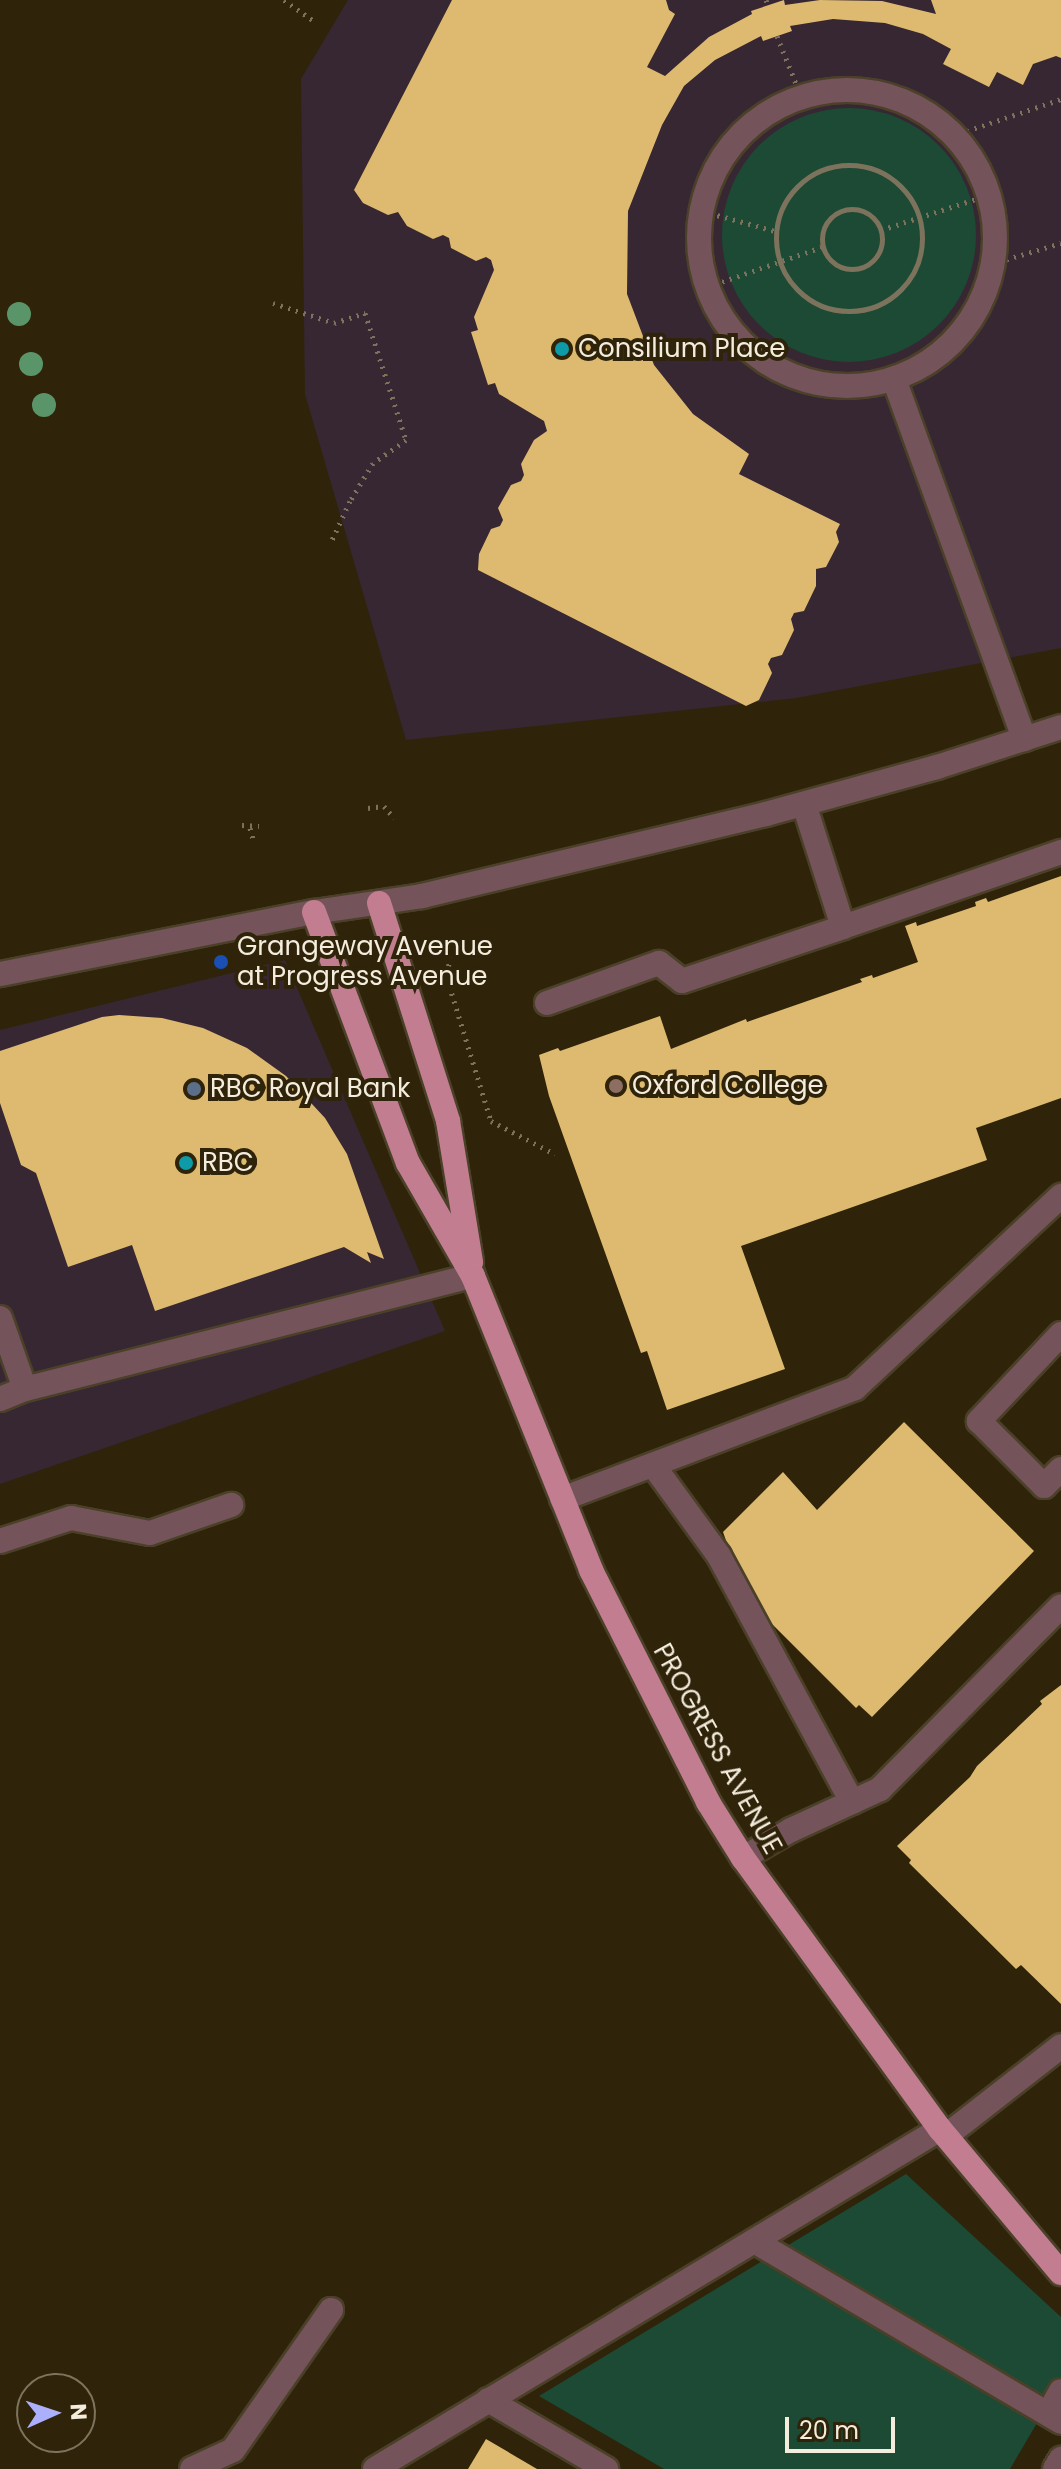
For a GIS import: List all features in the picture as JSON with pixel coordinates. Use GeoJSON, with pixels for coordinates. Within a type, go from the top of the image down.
{"type":"FeatureCollection","features":[{"type":"Feature","properties":{"kind":"main road","name":"PROGRESS AVENUE"},"geometry":{"type":"LineString","coordinates":[[379,903],[448,1121],[473,1276]]}},
{"type":"Feature","properties":{"kind":"main road","name":"PROGRESS AVENUE"},"geometry":{"type":"LineString","coordinates":[[314,912],[408,1163],[473,1276],[591,1570],[708,1802],[743,1858],[943,2133],[1061,2273]]}},
{"type":"Feature","properties":{"kind":"street"},"geometry":{"type":"LineString","coordinates":[[869,89],[933,115],[980,168],[996,223],[989,286],[948,349],[904,376],[864,387],[812,383],[746,348],[715,307],[702,274],[698,222],[714,170],[744,128],[774,107],[801,96],[869,89]]}},
{"type":"Feature","properties":{"kind":"street"},"geometry":{"type":"LineString","coordinates":[[894,379],[1024,739]]}},
{"type":"Feature","properties":{"kind":"street"},"geometry":{"type":"LineString","coordinates":[[0,974],[314,912],[379,903],[804,804],[1061,727]]}},
{"type":"Feature","properties":{"kind":"street"},"geometry":{"type":"LineString","coordinates":[[804,804],[843,927]]}},
{"type":"Feature","properties":{"kind":"street"},"geometry":{"type":"LineString","coordinates":[[547,1003],[659,963],[682,981],[1061,852]]}},
{"type":"Feature","properties":{"kind":"street"},"geometry":{"type":"LineString","coordinates":[[562,1499],[855,1388],[1061,1196]]}},
{"type":"Feature","properties":{"kind":"street"},"geometry":{"type":"LineString","coordinates":[[0,1399],[25,1389],[473,1276]]}},
{"type":"Feature","properties":{"kind":"street"},"geometry":{"type":"LineString","coordinates":[[0,1318],[25,1389]]}},
{"type":"Feature","properties":{"kind":"street"},"geometry":{"type":"LineString","coordinates":[[1061,1334],[979,1421],[1044,1486],[1061,1469]]}},
{"type":"Feature","properties":{"kind":"street"},"geometry":{"type":"LineString","coordinates":[[653,1465],[719,1556],[852,1802]]}},
{"type":"Feature","properties":{"kind":"street"},"geometry":{"type":"LineString","coordinates":[[0,1541],[71,1518],[150,1533],[231,1505]]}},
{"type":"Feature","properties":{"kind":"street"},"geometry":{"type":"LineString","coordinates":[[743,1858],[791,1830],[880,1789],[1061,1606]]}},
{"type":"Feature","properties":{"kind":"street"},"geometry":{"type":"LineString","coordinates":[[375,2469],[754,2241],[943,2133],[1061,2046]]}},
{"type":"Feature","properties":{"kind":"street"},"geometry":{"type":"LineString","coordinates":[[754,2241],[1054,2418],[1061,2391]]}},
{"type":"Feature","properties":{"kind":"street"},"geometry":{"type":"LineString","coordinates":[[192,2469],[233,2450],[331,2310]]}},
{"type":"Feature","properties":{"kind":"street"},"geometry":{"type":"LineString","coordinates":[[488,2400],[606,2469]]}},
{"type":"Feature","properties":{"kind":"street"},"geometry":{"type":"LineString","coordinates":[[1055,2469],[1061,2459]]}},
{"type":"Feature","properties":{"kind":"path"},"geometry":{"type":"LineString","coordinates":[[284,0],[314,21]]}},
{"type":"Feature","properties":{"kind":"path"},"geometry":{"type":"LineString","coordinates":[[777,36],[801,96]]}},
{"type":"Feature","properties":{"kind":"path"},"geometry":{"type":"LineString","coordinates":[[952,136],[1061,99]]}},
{"type":"Feature","properties":{"kind":"path"},"geometry":{"type":"LineString","coordinates":[[842,163],[876,168],[904,187],[921,216],[922,255],[904,289],[872,310],[833,312],[800,294],[778,262],[775,231],[785,199],[810,174],[842,163]]}},
{"type":"Feature","properties":{"kind":"path"},"geometry":{"type":"LineString","coordinates":[[881,230],[988,195]]}},
{"type":"Feature","properties":{"kind":"path"},"geometry":{"type":"LineString","coordinates":[[852,208],[870,214],[881,230],[881,249],[869,264],[851,270],[833,263],[822,247],[823,228],[834,213],[852,208]]}},
{"type":"Feature","properties":{"kind":"path"},"geometry":{"type":"LineString","coordinates":[[702,211],[775,231]]}},
{"type":"Feature","properties":{"kind":"path"},"geometry":{"type":"LineString","coordinates":[[991,264],[1061,243]]}},
{"type":"Feature","properties":{"kind":"path"},"geometry":{"type":"LineString","coordinates":[[707,287],[822,247]]}},
{"type":"Feature","properties":{"kind":"path"},"geometry":{"type":"LineString","coordinates":[[273,303],[334,323],[365,313],[406,440],[373,463],[350,501],[332,540]]}},
{"type":"Feature","properties":{"kind":"path"},"geometry":{"type":"LineString","coordinates":[[368,808],[385,803],[394,818]]}},
{"type":"Feature","properties":{"kind":"path"},"geometry":{"type":"LineString","coordinates":[[242,825],[250,828],[259,826]]}},
{"type":"Feature","properties":{"kind":"path"},"geometry":{"type":"LineString","coordinates":[[250,828],[254,842]]}},
{"type":"Feature","properties":{"kind":"path"},"geometry":{"type":"LineString","coordinates":[[445,954],[450,956],[447,978],[491,1121],[555,1154]]}},
{"type":"Feature","properties":{"kind":"shaded area"},"geometry":{"type":"Polygon","coordinates":[[[348,0],[1061,0],[1061,648],[796,698],[406,740],[305,394],[301,79],[348,0]]]}},
{"type":"Feature","properties":{"kind":"shaded area"},"geometry":{"type":"Polygon","coordinates":[[[285,960],[445,1331],[0,1484],[0,1030],[285,960]]]}},
{"type":"Feature","properties":{"kind":"green space"},"geometry":{"type":"Polygon","coordinates":[[[849,108],[898,118],[939,145],[966,186],[976,235],[966,284],[939,325],[898,352],[849,362],[800,352],[759,325],[732,284],[722,235],[732,186],[759,145],[800,118],[849,108]]]}},
{"type":"Feature","properties":{"kind":"green space"},"geometry":{"type":"Polygon","coordinates":[[[906,2174],[1061,2317],[1061,2382],[1010,2469],[664,2469],[539,2396],[906,2174]]]}},
{"type":"Feature","properties":{"kind":"building","name":"Consilium Place"},"geometry":{"type":"Polygon","coordinates":[[[452,0],[666,0],[669,10],[675,14],[647,67],[665,76],[709,37],[752,14],[751,11],[784,0],[785,5],[820,0],[882,1],[936,14],[931,0],[1061,0],[1061,58],[1056,56],[1033,64],[1023,85],[997,72],[989,87],[943,64],[951,49],[923,34],[885,23],[833,19],[790,26],[792,31],[763,41],[761,36],[715,60],[684,86],[662,125],[628,211],[627,294],[654,365],[693,414],[749,454],[739,474],[840,524],[836,532],[839,542],[826,567],[816,569],[816,586],[804,611],[794,613],[791,619],[794,630],[782,655],[771,658],[768,664],[772,673],[759,700],[746,706],[478,570],[479,554],[491,529],[500,526],[503,520],[498,508],[511,485],[521,481],[524,475],[521,464],[534,440],[547,431],[544,421],[499,394],[495,383],[488,385],[471,332],[478,330],[474,317],[494,270],[491,260],[486,257],[476,261],[451,248],[449,238],[443,235],[433,239],[407,226],[398,212],[388,215],[363,203],[354,190],[452,0]]]}},
{"type":"Feature","properties":{"kind":"building"},"geometry":{"type":"Polygon","coordinates":[[[1061,876],[1061,1098],[976,1128],[987,1160],[741,1246],[785,1369],[667,1410],[647,1351],[641,1353],[549,1096],[539,1055],[558,1048],[560,1051],[660,1016],[671,1049],[746,1019],[747,1022],[862,982],[860,979],[872,975],[873,978],[918,962],[905,926],[916,922],[917,926],[976,906],[975,902],[986,898],[988,902],[1061,876]]]}},
{"type":"Feature","properties":{"kind":"building","name":"RBC"},"geometry":{"type":"Polygon","coordinates":[[[102,1017],[162,1018],[203,1028],[247,1048],[286,1076],[325,1118],[347,1154],[384,1259],[367,1252],[371,1263],[344,1247],[155,1311],[132,1245],[68,1267],[36,1173],[21,1165],[0,1103],[0,1051],[102,1017]]]}},
{"type":"Feature","properties":{"kind":"building"},"geometry":{"type":"Polygon","coordinates":[[[904,1422],[1034,1551],[872,1717],[859,1705],[856,1708],[746,1598],[723,1532],[783,1472],[817,1510],[904,1422]]]}},
{"type":"Feature","properties":{"kind":"building"},"geometry":{"type":"Polygon","coordinates":[[[1061,1685],[1061,2004],[1021,1965],[1016,1969],[909,1863],[911,1860],[897,1846],[1042,1704],[1040,1701],[1061,1685]]]}},
{"type":"Feature","properties":{"kind":"building"},"geometry":{"type":"Polygon","coordinates":[[[486,2439],[537,2469],[468,2469],[486,2439]]]}},
{"type":"Feature","properties":{"kind":"place","name":"Consilium Place"},"geometry":{"type":"Point","coordinates":[562,349]}},
{"type":"Feature","properties":{"kind":"place","name":"Grangeway Avenue at Progress Avenue"},"geometry":{"type":"Point","coordinates":[221,962]}},
{"type":"Feature","properties":{"kind":"place","name":"Oxford College"},"geometry":{"type":"Point","coordinates":[616,1086]}},
{"type":"Feature","properties":{"kind":"place","name":"RBC Royal Bank"},"geometry":{"type":"Point","coordinates":[194,1089]}},
{"type":"Feature","properties":{"kind":"place","name":"RBC"},"geometry":{"type":"Point","coordinates":[186,1163]}}]}
